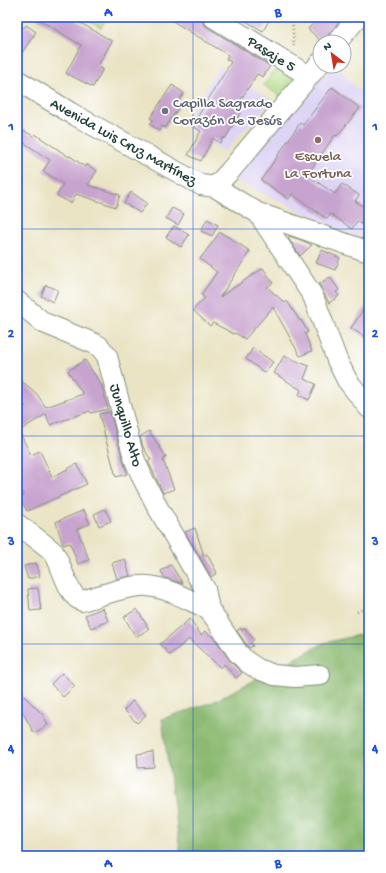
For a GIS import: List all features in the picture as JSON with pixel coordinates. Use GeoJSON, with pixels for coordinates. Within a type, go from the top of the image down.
{"type":"FeatureCollection","features":[{"type":"Feature","properties":{"kind":"street","name":"Pasaje 5"},"geometry":{"type":"LineString","coordinates":[[213,17],[308,69]]}},
{"type":"Feature","properties":{"kind":"street"},"geometry":{"type":"LineString","coordinates":[[344,34],[358,17]]}},
{"type":"Feature","properties":{"kind":"street","name":"Avenida Luis Cruz Martínez"},"geometry":{"type":"LineString","coordinates":[[17,80],[71,113],[201,185],[215,187],[230,171],[308,69]]}},
{"type":"Feature","properties":{"kind":"street"},"geometry":{"type":"LineString","coordinates":[[215,187],[258,213],[369,252]]}},
{"type":"Feature","properties":{"kind":"street"},"geometry":{"type":"LineString","coordinates":[[258,213],[313,296],[337,360],[347,380],[369,408]]}},
{"type":"Feature","properties":{"kind":"street","name":"Junquillo Alto"},"geometry":{"type":"LineString","coordinates":[[17,301],[44,323],[99,346],[107,356],[134,458],[143,479],[205,589],[209,609],[238,653],[247,662],[274,676],[295,677],[320,675]]}},
{"type":"Feature","properties":{"kind":"street"},"geometry":{"type":"LineString","coordinates":[[17,524],[53,553],[73,593],[79,600],[133,586],[148,586],[168,591],[209,609]]}},
{"type":"Feature","properties":{"kind":"path"},"geometry":{"type":"LineString","coordinates":[[292,17],[308,69]]}},
{"type":"Feature","properties":{"kind":"path"},"geometry":{"type":"LineString","coordinates":[[357,612],[369,606]]}},
{"type":"Feature","properties":{"kind":"shaded area"},"geometry":{"type":"Polygon","coordinates":[[[219,66],[272,100],[224,152],[184,125],[219,66]]]}},
{"type":"Feature","properties":{"kind":"shaded area","name":"Escuela La Fortuna"},"geometry":{"type":"Polygon","coordinates":[[[324,74],[344,74],[369,101],[369,239],[367,242],[232,179],[324,74]]]}},
{"type":"Feature","properties":{"kind":"green space"},"geometry":{"type":"Polygon","coordinates":[[[83,17],[107,17],[101,28],[83,17]]]}},
{"type":"Feature","properties":{"kind":"green space"},"geometry":{"type":"Polygon","coordinates":[[[282,60],[300,74],[283,98],[264,85],[282,60]]]}},
{"type":"Feature","properties":{"kind":"green space"},"geometry":{"type":"Polygon","coordinates":[[[359,635],[369,638],[369,856],[181,856],[162,719],[213,702],[324,643],[359,635]]]}},
{"type":"Feature","properties":{"kind":"building"},"geometry":{"type":"Polygon","coordinates":[[[35,17],[70,17],[112,41],[98,66],[103,69],[93,87],[66,73],[81,45],[35,17]]]}},
{"type":"Feature","properties":{"kind":"building"},"geometry":{"type":"Polygon","coordinates":[[[166,17],[201,17],[203,23],[207,27],[270,66],[263,77],[257,74],[235,109],[241,112],[225,139],[224,137],[220,143],[213,138],[201,161],[188,155],[201,131],[192,126],[231,62],[226,59],[228,55],[166,17]]]}},
{"type":"Feature","properties":{"kind":"building"},"geometry":{"type":"Polygon","coordinates":[[[239,17],[271,17],[263,31],[239,17]]]}},
{"type":"Feature","properties":{"kind":"building"},"geometry":{"type":"Polygon","coordinates":[[[319,17],[336,17],[340,21],[329,34],[313,34],[308,29],[319,17]]]}},
{"type":"Feature","properties":{"kind":"building"},"geometry":{"type":"Polygon","coordinates":[[[17,24],[24,28],[26,25],[36,32],[17,60],[17,24]]]}},
{"type":"Feature","properties":{"kind":"building","name":"Capilla Sagrado Corazón de Jesús"},"geometry":{"type":"Polygon","coordinates":[[[172,85],[184,93],[178,102],[181,104],[165,128],[162,126],[159,131],[150,124],[153,120],[150,118],[172,85]]]}},
{"type":"Feature","properties":{"kind":"building"},"geometry":{"type":"Polygon","coordinates":[[[332,87],[360,108],[337,136],[335,135],[307,175],[335,194],[342,184],[359,195],[355,201],[369,210],[369,229],[357,221],[352,229],[331,214],[327,219],[292,194],[289,199],[261,180],[300,123],[303,125],[332,87]]]}},
{"type":"Feature","properties":{"kind":"building"},"geometry":{"type":"Polygon","coordinates":[[[17,127],[33,136],[35,134],[85,167],[86,164],[97,171],[88,185],[120,195],[116,207],[76,194],[71,203],[57,196],[63,184],[43,171],[50,160],[17,138],[17,127]]]}},
{"type":"Feature","properties":{"kind":"building"},"geometry":{"type":"Polygon","coordinates":[[[131,192],[147,203],[140,213],[124,203],[131,192]]]}},
{"type":"Feature","properties":{"kind":"building"},"geometry":{"type":"Polygon","coordinates":[[[172,208],[184,214],[178,225],[166,218],[172,208]]]}},
{"type":"Feature","properties":{"kind":"building"},"geometry":{"type":"Polygon","coordinates":[[[207,219],[218,225],[212,236],[201,231],[207,219]]]}},
{"type":"Feature","properties":{"kind":"building"},"geometry":{"type":"Polygon","coordinates":[[[174,226],[189,235],[181,247],[166,237],[174,226]]]}},
{"type":"Feature","properties":{"kind":"building"},"geometry":{"type":"Polygon","coordinates":[[[220,232],[250,251],[220,297],[263,268],[273,283],[267,287],[285,303],[287,301],[300,321],[301,320],[308,332],[305,334],[312,351],[300,356],[273,307],[245,339],[213,323],[210,326],[193,310],[205,298],[201,295],[217,272],[200,259],[220,232]]]}},
{"type":"Feature","properties":{"kind":"building"},"geometry":{"type":"Polygon","coordinates":[[[289,236],[312,245],[300,256],[288,238],[289,236]]]}},
{"type":"Feature","properties":{"kind":"building"},"geometry":{"type":"Polygon","coordinates":[[[322,250],[340,258],[335,270],[316,263],[322,250]]]}},
{"type":"Feature","properties":{"kind":"building"},"geometry":{"type":"Polygon","coordinates":[[[330,277],[339,290],[336,292],[339,296],[329,303],[319,284],[330,277]]]}},
{"type":"Feature","properties":{"kind":"building"},"geometry":{"type":"Polygon","coordinates":[[[46,285],[58,290],[53,302],[41,296],[46,285]]]}},
{"type":"Feature","properties":{"kind":"building"},"geometry":{"type":"Polygon","coordinates":[[[369,301],[369,340],[351,328],[369,301]]]}},
{"type":"Feature","properties":{"kind":"building"},"geometry":{"type":"Polygon","coordinates":[[[253,348],[273,362],[265,373],[246,359],[253,348]]]}},
{"type":"Feature","properties":{"kind":"building"},"geometry":{"type":"Polygon","coordinates":[[[284,356],[309,366],[304,379],[316,384],[309,400],[299,395],[301,390],[274,373],[284,356]]]}},
{"type":"Feature","properties":{"kind":"building"},"geometry":{"type":"Polygon","coordinates":[[[85,360],[102,386],[108,409],[91,413],[90,411],[50,425],[46,414],[19,431],[31,455],[40,451],[52,477],[77,464],[87,484],[27,511],[20,499],[24,496],[18,483],[22,481],[17,470],[17,410],[26,406],[17,398],[17,377],[36,393],[46,407],[83,394],[68,371],[85,360]]]}},
{"type":"Feature","properties":{"kind":"building"},"geometry":{"type":"Polygon","coordinates":[[[110,412],[127,474],[116,477],[99,414],[110,412]]]}},
{"type":"Feature","properties":{"kind":"building"},"geometry":{"type":"Polygon","coordinates":[[[149,431],[166,457],[163,460],[174,489],[163,493],[148,461],[151,460],[143,447],[140,437],[149,431]]]}},
{"type":"Feature","properties":{"kind":"building"},"geometry":{"type":"Polygon","coordinates":[[[105,509],[111,521],[99,526],[94,514],[105,509]]]}},
{"type":"Feature","properties":{"kind":"building"},"geometry":{"type":"Polygon","coordinates":[[[84,510],[90,524],[77,529],[89,560],[78,564],[70,543],[63,545],[56,522],[84,510]]]}},
{"type":"Feature","properties":{"kind":"building"},"geometry":{"type":"Polygon","coordinates":[[[195,528],[204,556],[207,554],[217,573],[211,577],[185,532],[195,528]]]}},
{"type":"Feature","properties":{"kind":"building"},"geometry":{"type":"Polygon","coordinates":[[[125,559],[130,576],[117,579],[112,563],[125,559]]]}},
{"type":"Feature","properties":{"kind":"building"},"geometry":{"type":"Polygon","coordinates":[[[36,563],[40,576],[28,579],[24,566],[36,563]]]}},
{"type":"Feature","properties":{"kind":"building"},"geometry":{"type":"Polygon","coordinates":[[[171,565],[183,584],[165,578],[161,571],[171,565]]]}},
{"type":"Feature","properties":{"kind":"building"},"geometry":{"type":"Polygon","coordinates":[[[38,588],[41,610],[30,611],[28,589],[38,588]]]}},
{"type":"Feature","properties":{"kind":"building"},"geometry":{"type":"Polygon","coordinates":[[[103,608],[108,621],[91,628],[85,615],[103,608]]]}},
{"type":"Feature","properties":{"kind":"building"},"geometry":{"type":"Polygon","coordinates":[[[137,609],[149,629],[136,637],[124,617],[137,609]]]}},
{"type":"Feature","properties":{"kind":"building"},"geometry":{"type":"Polygon","coordinates":[[[190,619],[201,635],[205,631],[216,640],[230,661],[242,673],[236,678],[224,664],[221,668],[189,639],[170,655],[160,644],[190,619]]]}},
{"type":"Feature","properties":{"kind":"building"},"geometry":{"type":"Polygon","coordinates":[[[240,628],[242,630],[245,628],[254,640],[251,642],[253,646],[249,648],[237,631],[240,628]]]}},
{"type":"Feature","properties":{"kind":"building"},"geometry":{"type":"Polygon","coordinates":[[[62,673],[75,686],[63,697],[51,684],[62,673]]]}},
{"type":"Feature","properties":{"kind":"building"},"geometry":{"type":"Polygon","coordinates":[[[23,695],[43,715],[48,725],[34,733],[23,713],[17,707],[17,701],[23,695]]]}},
{"type":"Feature","properties":{"kind":"building"},"geometry":{"type":"Polygon","coordinates":[[[133,701],[146,715],[137,723],[124,710],[133,701]]]}},
{"type":"Feature","properties":{"kind":"building"},"geometry":{"type":"Polygon","coordinates":[[[153,752],[154,767],[138,768],[137,754],[153,752]]]}},
{"type":"Feature","properties":{"kind":"place","name":"Capilla Sagrado Corazón de Jesús"},"geometry":{"type":"Point","coordinates":[165,111]}},
{"type":"Feature","properties":{"kind":"place","name":"Escuela La Fortuna"},"geometry":{"type":"Point","coordinates":[318,140]}}]}
